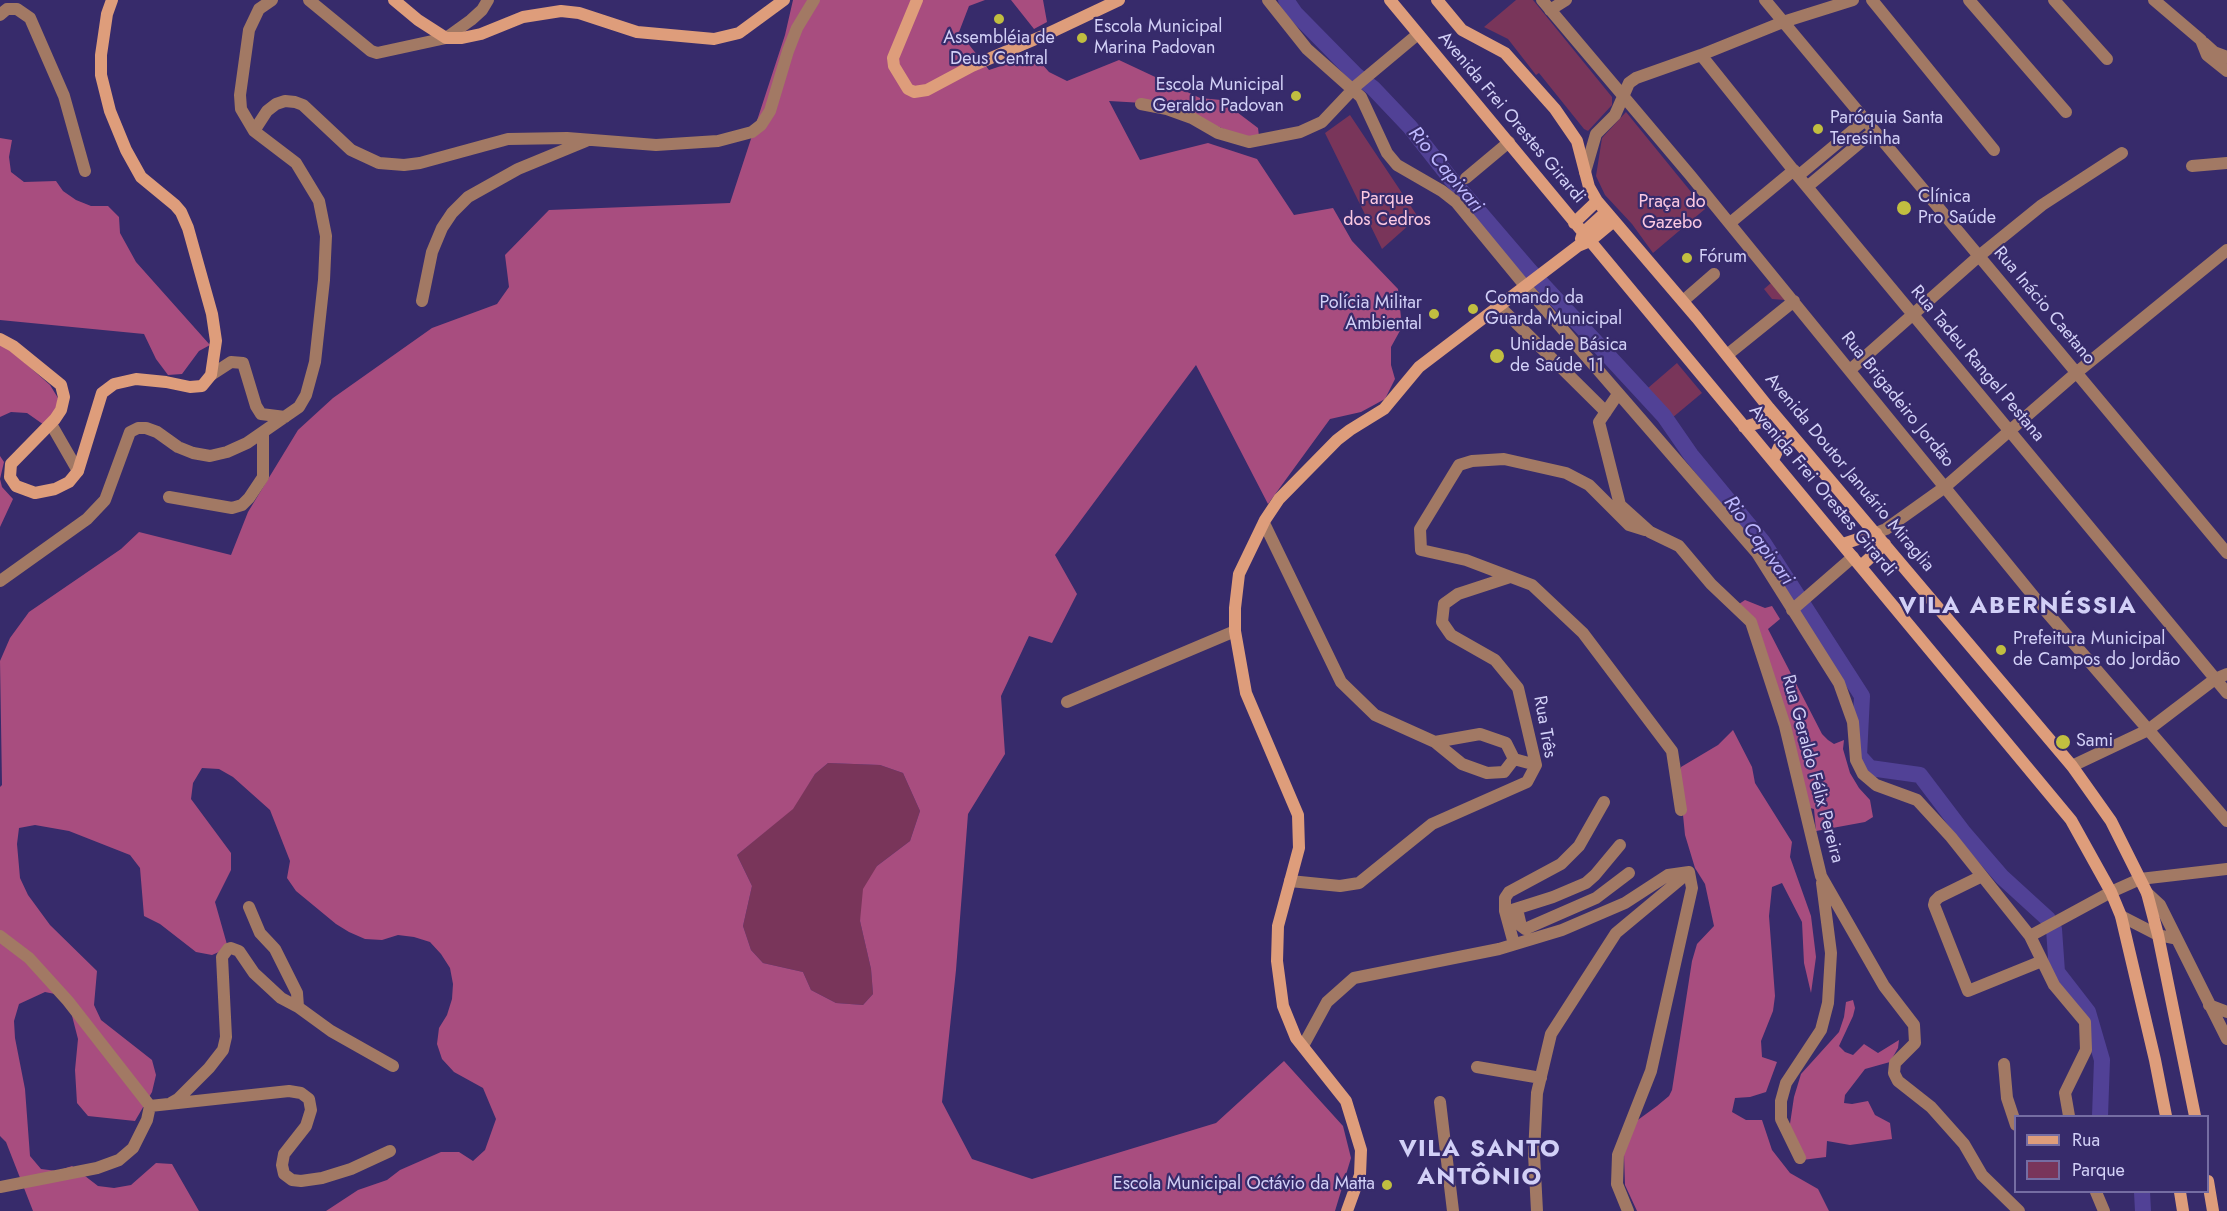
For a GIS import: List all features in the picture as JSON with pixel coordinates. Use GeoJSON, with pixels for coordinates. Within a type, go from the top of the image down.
{"type":"FeatureCollection","features":[{"type":"Feature","properties":{"kind":"main road"},"geometry":{"type":"LineString","coordinates":[[0,339],[13,346],[61,385],[64,398],[61,410],[51,424],[11,464],[10,477],[16,486],[35,492],[54,489],[69,482],[78,471],[102,393],[114,384],[136,380],[166,382],[190,387],[202,386],[211,375],[216,340],[212,314],[188,228],[176,205],[141,177],[126,150],[110,111],[101,75],[101,55],[111,0]]}},
{"type":"Feature","properties":{"kind":"main road"},"geometry":{"type":"LineString","coordinates":[[394,0],[418,20],[446,38],[462,38],[481,34],[523,17],[561,11],[579,13],[637,32],[714,39],[739,33],[784,0]]}},
{"type":"Feature","properties":{"kind":"main road"},"geometry":{"type":"LineString","coordinates":[[917,0],[893,58],[894,66],[908,89],[914,92],[927,90],[972,66],[1046,35],[1119,0]]}},
{"type":"Feature","properties":{"kind":"main road","name":"Avenida Frei Orestes Girardi"},"geometry":{"type":"LineString","coordinates":[[1390,0],[1509,142],[1574,223],[1584,240],[1773,460],[2071,820],[2111,892],[2121,916],[2166,1115]]}},
{"type":"Feature","properties":{"kind":"main road","name":"Avenida Doutor Januário Miraglia"},"geometry":{"type":"LineString","coordinates":[[1437,0],[1462,30],[1505,52],[1555,109],[1576,141],[1589,187],[1597,201],[2072,766],[2111,821],[2147,893],[2195,1115]]}},
{"type":"Feature","properties":{"kind":"main road"},"geometry":{"type":"LineString","coordinates":[[1574,223],[1597,201]]}},
{"type":"Feature","properties":{"kind":"main road"},"geometry":{"type":"LineString","coordinates":[[1347,1211],[1360,1175],[1360,1150],[1346,1101],[1296,1038],[1283,1006],[1277,961],[1278,926],[1299,848],[1298,815],[1246,693],[1235,631],[1239,574],[1264,523],[1279,499],[1337,440],[1384,409],[1419,367],[1545,273],[1610,216]]}},
{"type":"Feature","properties":{"kind":"main road"},"geometry":{"type":"LineString","coordinates":[[1744,427],[1761,422],[1769,408]]}},
{"type":"Feature","properties":{"kind":"main road"},"geometry":{"type":"LineString","coordinates":[[1773,460],[1780,445],[1796,440]]}},
{"type":"Feature","properties":{"kind":"main road"},"geometry":{"type":"LineString","coordinates":[[1843,544],[1876,533]]}},
{"type":"Feature","properties":{"kind":"main road"},"geometry":{"type":"LineString","coordinates":[[1857,561],[1886,544]]}},
{"type":"Feature","properties":{"kind":"main road"},"geometry":{"type":"LineString","coordinates":[[2209,1186],[2214,1211]]}},
{"type":"Feature","properties":{"kind":"main road"},"geometry":{"type":"LineString","coordinates":[[2180,1193],[2184,1211]]}},
{"type":"Feature","properties":{"kind":"street"},"geometry":{"type":"LineString","coordinates":[[0,581],[87,519],[105,500],[130,432],[138,428],[146,428],[157,432],[178,447],[192,453],[210,456],[248,443],[299,407],[306,395],[311,379],[324,280],[326,236],[319,201],[296,163],[254,131],[241,109],[242,68],[249,30],[259,9],[272,0]]}},
{"type":"Feature","properties":{"kind":"street"},"geometry":{"type":"LineString","coordinates":[[309,0],[370,51],[377,53],[446,38],[471,20],[482,10],[488,0]]}},
{"type":"Feature","properties":{"kind":"street"},"geometry":{"type":"LineString","coordinates":[[254,131],[267,111],[276,104],[285,101],[295,102],[303,105],[351,150],[379,163],[404,165],[420,163],[508,139],[592,139],[671,145],[718,141],[752,132],[761,125],[770,111],[797,28],[814,0]]}},
{"type":"Feature","properties":{"kind":"street"},"geometry":{"type":"LineString","coordinates":[[1268,0],[1307,49],[1355,87],[1387,153],[1397,165],[1456,202],[1529,285],[1618,394],[1757,553],[1839,683],[1852,722],[1856,760],[1863,774],[1876,785],[1917,800],[1951,837],[2031,935],[2054,985],[2085,1022],[2086,1050],[2065,1093],[2068,1115]]}},
{"type":"Feature","properties":{"kind":"street"},"geometry":{"type":"LineString","coordinates":[[1546,5],[1566,0]]}},
{"type":"Feature","properties":{"kind":"street","name":"Rua Inácio Caetano"},"geometry":{"type":"LineString","coordinates":[[1765,0],[2227,553]]}},
{"type":"Feature","properties":{"kind":"street"},"geometry":{"type":"LineString","coordinates":[[1585,172],[1596,134],[1616,115],[1629,83],[1636,78],[1701,56],[1783,22],[1852,0]]}},
{"type":"Feature","properties":{"kind":"street"},"geometry":{"type":"LineString","coordinates":[[1872,0],[1994,150]]}},
{"type":"Feature","properties":{"kind":"street"},"geometry":{"type":"LineString","coordinates":[[1969,0],[2066,112]]}},
{"type":"Feature","properties":{"kind":"street"},"geometry":{"type":"LineString","coordinates":[[2054,0],[2107,59]]}},
{"type":"Feature","properties":{"kind":"street"},"geometry":{"type":"LineString","coordinates":[[2154,0],[2214,52],[2227,57]]}},
{"type":"Feature","properties":{"kind":"street","name":"Rua Brigadeiro Jordão"},"geometry":{"type":"LineString","coordinates":[[1546,5],[1730,223],[2044,609],[2227,821]]}},
{"type":"Feature","properties":{"kind":"street"},"geometry":{"type":"LineString","coordinates":[[0,15],[7,9],[17,9],[30,18],[63,96],[85,171]]}},
{"type":"Feature","properties":{"kind":"street"},"geometry":{"type":"LineString","coordinates":[[1141,104],[1176,112],[1218,133],[1249,142],[1300,132],[1323,122],[1355,87],[1418,34]]}},
{"type":"Feature","properties":{"kind":"street"},"geometry":{"type":"LineString","coordinates":[[2201,40],[2206,55],[2227,71]]}},
{"type":"Feature","properties":{"kind":"street","name":"Rua Tadeu Rangel Pestana"},"geometry":{"type":"LineString","coordinates":[[1701,56],[1807,188],[2009,430],[2221,677],[2227,693]]}},
{"type":"Feature","properties":{"kind":"street"},"geometry":{"type":"LineString","coordinates":[[1730,223],[1864,121]]}},
{"type":"Feature","properties":{"kind":"street"},"geometry":{"type":"LineString","coordinates":[[1807,188],[1874,131]]}},
{"type":"Feature","properties":{"kind":"street"},"geometry":{"type":"LineString","coordinates":[[422,301],[435,244],[452,213],[468,197],[518,169],[592,139]]}},
{"type":"Feature","properties":{"kind":"street"},"geometry":{"type":"LineString","coordinates":[[1466,178],[1509,142]]}},
{"type":"Feature","properties":{"kind":"street"},"geometry":{"type":"LineString","coordinates":[[1850,370],[1978,256],[2042,205],[2122,153]]}},
{"type":"Feature","properties":{"kind":"street"},"geometry":{"type":"LineString","coordinates":[[2192,166],[2227,163]]}},
{"type":"Feature","properties":{"kind":"street"},"geometry":{"type":"LineString","coordinates":[[1876,533],[1886,529],[1945,487],[2076,373],[2227,250]]}},
{"type":"Feature","properties":{"kind":"street"},"geometry":{"type":"LineString","coordinates":[[1683,301],[1714,274]]}},
{"type":"Feature","properties":{"kind":"street"},"geometry":{"type":"LineString","coordinates":[[1727,355],[1794,301]]}},
{"type":"Feature","properties":{"kind":"street"},"geometry":{"type":"LineString","coordinates":[[1500,307],[1606,412]]}},
{"type":"Feature","properties":{"kind":"street"},"geometry":{"type":"LineString","coordinates":[[211,375],[231,362],[243,363],[256,406],[261,414],[285,417]]}},
{"type":"Feature","properties":{"kind":"street","name":"Rua Geraldo Félix Pereira"},"geometry":{"type":"LineString","coordinates":[[1618,394],[1599,422],[1620,505],[1650,532],[1679,546],[1711,584],[1751,622],[1785,726],[1821,876],[1884,986],[1914,1025],[1915,1043],[1895,1063],[1894,1073],[1898,1081],[1931,1107],[1964,1144],[1982,1175],[2019,1211]]}},
{"type":"Feature","properties":{"kind":"street"},"geometry":{"type":"LineString","coordinates":[[51,424],[78,471]]}},
{"type":"Feature","properties":{"kind":"street"},"geometry":{"type":"LineString","coordinates":[[169,496],[232,508],[242,505],[262,477],[263,432]]}},
{"type":"Feature","properties":{"kind":"street"},"geometry":{"type":"LineString","coordinates":[[1650,532],[1629,525],[1589,486],[1566,473],[1504,459],[1472,461],[1459,465],[1420,529],[1421,550],[1466,560],[1532,585],[1583,633],[1672,752],[1682,810]]}},
{"type":"Feature","properties":{"kind":"street"},"geometry":{"type":"LineString","coordinates":[[1264,523],[1341,682],[1375,715],[1435,742],[1462,764],[1487,773],[1504,772],[1514,759]]}},
{"type":"Feature","properties":{"kind":"street"},"geometry":{"type":"LineString","coordinates":[[1793,609],[1813,591],[1857,561]]}},
{"type":"Feature","properties":{"kind":"street","name":"Rua Três"},"geometry":{"type":"LineString","coordinates":[[1290,881],[1340,885],[1359,883],[1432,824],[1527,782],[1536,765],[1518,688],[1495,660],[1451,635],[1442,622],[1444,604],[1458,594],[1510,577]]}},
{"type":"Feature","properties":{"kind":"street"},"geometry":{"type":"LineString","coordinates":[[1066,702],[1235,631]]}},
{"type":"Feature","properties":{"kind":"street"},"geometry":{"type":"LineString","coordinates":[[2072,766],[2148,730],[2221,677]]}},
{"type":"Feature","properties":{"kind":"street"},"geometry":{"type":"LineString","coordinates":[[1435,742],[1480,734],[1506,742],[1514,759],[1536,765]]}},
{"type":"Feature","properties":{"kind":"street"},"geometry":{"type":"LineString","coordinates":[[1604,802],[1580,846],[1561,864],[1509,892],[1505,898],[1521,926],[1526,929],[1596,898],[1629,873]]}},
{"type":"Feature","properties":{"kind":"street"},"geometry":{"type":"LineString","coordinates":[[1511,910],[1586,883],[1620,845]]}},
{"type":"Feature","properties":{"kind":"street"},"geometry":{"type":"LineString","coordinates":[[2031,935],[2140,879],[2227,869]]}},
{"type":"Feature","properties":{"kind":"street"},"geometry":{"type":"LineString","coordinates":[[1303,1046],[1327,1002],[1354,978],[1487,952],[1562,930],[1625,903],[1668,875],[1689,872]]}},
{"type":"Feature","properties":{"kind":"street"},"geometry":{"type":"LineString","coordinates":[[1537,1211],[1534,1154],[1537,1094],[1551,1034],[1616,933],[1689,872]]}},
{"type":"Feature","properties":{"kind":"street"},"geometry":{"type":"LineString","coordinates":[[1628,1211],[1617,1184],[1618,1155],[1651,1071],[1692,888],[1689,872]]}},
{"type":"Feature","properties":{"kind":"street"},"geometry":{"type":"LineString","coordinates":[[1800,1158],[1781,1119],[1781,1101],[1786,1083],[1821,1030],[1828,1003],[1831,953],[1821,876]]}},
{"type":"Feature","properties":{"kind":"street"},"geometry":{"type":"LineString","coordinates":[[1982,876],[1935,901],[1937,915],[1968,991],[2042,961]]}},
{"type":"Feature","properties":{"kind":"street"},"geometry":{"type":"LineString","coordinates":[[2147,893],[2160,904],[2227,1040]]}},
{"type":"Feature","properties":{"kind":"street"},"geometry":{"type":"LineString","coordinates":[[249,907],[260,933],[275,949],[297,993],[298,1007]]}},
{"type":"Feature","properties":{"kind":"street"},"geometry":{"type":"LineString","coordinates":[[1511,910],[1515,944]]}},
{"type":"Feature","properties":{"kind":"street"},"geometry":{"type":"LineString","coordinates":[[2121,916],[2158,936],[2177,939]]}},
{"type":"Feature","properties":{"kind":"street"},"geometry":{"type":"LineString","coordinates":[[0,936],[29,958],[68,1001],[150,1106]]}},
{"type":"Feature","properties":{"kind":"street"},"geometry":{"type":"LineString","coordinates":[[168,1104],[178,1099],[194,1084],[223,1050],[226,1037],[222,957],[228,949],[234,948],[239,951],[254,973],[289,1004],[298,1007],[331,1031],[393,1066]]}},
{"type":"Feature","properties":{"kind":"street"},"geometry":{"type":"LineString","coordinates":[[2209,1005],[2227,1012]]}},
{"type":"Feature","properties":{"kind":"street"},"geometry":{"type":"LineString","coordinates":[[2004,1064],[2007,1098],[2014,1119]]}},
{"type":"Feature","properties":{"kind":"street"},"geometry":{"type":"LineString","coordinates":[[1478,1067],[1541,1078]]}},
{"type":"Feature","properties":{"kind":"street"},"geometry":{"type":"LineString","coordinates":[[150,1106],[289,1091],[301,1093],[309,1099],[311,1110],[306,1126],[284,1154],[282,1165],[284,1174],[292,1180],[322,1178],[351,1169],[390,1151]]}},
{"type":"Feature","properties":{"kind":"street"},"geometry":{"type":"LineString","coordinates":[[1440,1102],[1453,1211]]}},
{"type":"Feature","properties":{"kind":"street"},"geometry":{"type":"LineString","coordinates":[[0,1187],[98,1167],[119,1160],[134,1148],[147,1120],[150,1106]]}},
{"type":"Feature","properties":{"kind":"street"},"geometry":{"type":"LineString","coordinates":[[2097,1193],[2104,1211]]}},
{"type":"Feature","properties":{"kind":"green space"},"geometry":{"type":"Polygon","coordinates":[[[1516,0],[1533,0],[1612,97],[1612,105],[1588,131],[1539,73],[1536,75],[1508,39],[1484,27],[1516,0]]]}},
{"type":"Feature","properties":{"kind":"green space","name":"Praça do Gazebo"},"geometry":{"type":"Polygon","coordinates":[[[1626,112],[1705,209],[1653,253],[1632,224],[1605,195],[1596,176],[1602,138],[1626,112]]]}},
{"type":"Feature","properties":{"kind":"green space","name":"Parque dos Cedros"},"geometry":{"type":"Polygon","coordinates":[[[1350,115],[1418,217],[1382,249],[1325,133],[1350,115]]]}},
{"type":"Feature","properties":{"kind":"green space"},"geometry":{"type":"Polygon","coordinates":[[[1771,283],[1785,300],[1772,299],[1764,289],[1771,283]]]}},
{"type":"Feature","properties":{"kind":"green space"},"geometry":{"type":"Polygon","coordinates":[[[1677,363],[1702,393],[1672,418],[1648,388],[1677,363]]]}},
{"type":"Feature","properties":{"kind":"green space"},"geometry":{"type":"Polygon","coordinates":[[[828,763],[880,765],[903,773],[920,811],[910,841],[877,866],[860,921],[871,969],[873,994],[863,1005],[836,1003],[811,990],[803,972],[763,963],[751,950],[743,926],[752,886],[737,855],[792,809],[815,774],[828,763]]]}},
{"type":"Feature","properties":{"kind":"shaded area"},"geometry":{"type":"Polygon","coordinates":[[[793,0],[985,0],[969,6],[959,32],[989,70],[1034,55],[1049,72],[1067,81],[1119,60],[1200,98],[1221,100],[1258,128],[1259,136],[1249,139],[1161,104],[1109,101],[1140,160],[1208,143],[1257,159],[1294,215],[1333,208],[1352,241],[1398,289],[1402,327],[1391,347],[1391,365],[1395,379],[1385,399],[1361,412],[1330,419],[1268,504],[1196,365],[1055,555],[1077,594],[1052,643],[1029,636],[1001,696],[1005,754],[968,814],[956,970],[942,1102],[972,1159],[1032,1179],[1216,1123],[1284,1061],[1343,1126],[1351,1158],[1335,1211],[326,1211],[358,1190],[387,1180],[400,1170],[441,1152],[459,1152],[473,1161],[485,1150],[496,1119],[483,1088],[454,1072],[442,1059],[437,1044],[439,1028],[447,1015],[452,999],[453,984],[450,968],[441,954],[430,942],[414,937],[398,935],[382,940],[365,939],[336,924],[296,891],[287,878],[290,861],[270,810],[233,777],[219,769],[202,768],[193,783],[191,799],[231,853],[231,870],[215,902],[228,948],[212,955],[196,952],[160,924],[144,916],[140,868],[130,855],[69,831],[35,825],[19,828],[17,844],[20,878],[28,895],[50,925],[97,971],[94,1005],[101,1020],[152,1060],[156,1075],[152,1092],[135,1121],[88,1116],[77,1103],[75,1070],[78,1039],[70,1008],[60,995],[45,992],[19,1004],[14,1021],[25,1089],[30,1156],[41,1169],[57,1171],[72,1166],[98,1186],[114,1188],[131,1185],[156,1163],[172,1164],[199,1211],[33,1211],[6,1142],[0,1136],[0,787],[2,785],[0,661],[10,638],[29,612],[121,549],[139,532],[231,555],[248,512],[298,430],[333,398],[432,328],[497,304],[509,287],[505,255],[549,210],[730,203],[785,35],[793,0]],[[828,763],[815,774],[793,809],[737,855],[752,886],[743,926],[751,950],[763,963],[803,972],[811,990],[836,1003],[863,1005],[873,994],[871,969],[860,921],[863,889],[877,866],[910,841],[920,811],[903,773],[880,765],[828,763]]]}},
{"type":"Feature","properties":{"kind":"shaded area"},"geometry":{"type":"Polygon","coordinates":[[[1011,0],[1043,0],[1047,22],[1034,29],[1011,0]]]}},
{"type":"Feature","properties":{"kind":"shaded area"},"geometry":{"type":"Polygon","coordinates":[[[0,138],[12,140],[9,157],[11,172],[24,182],[56,181],[63,191],[76,200],[91,206],[108,206],[119,217],[120,233],[136,262],[210,345],[199,351],[182,374],[168,375],[156,359],[144,334],[0,320],[0,138]]]}},
{"type":"Feature","properties":{"kind":"shaded area"},"geometry":{"type":"Polygon","coordinates":[[[0,341],[50,385],[58,398],[57,406],[47,427],[27,413],[11,412],[0,417],[0,341]]]}},
{"type":"Feature","properties":{"kind":"shaded area"},"geometry":{"type":"Polygon","coordinates":[[[0,456],[4,462],[0,479],[0,456]]]}},
{"type":"Feature","properties":{"kind":"shaded area"},"geometry":{"type":"Polygon","coordinates":[[[0,479],[2,487],[13,499],[0,527],[0,479]]]}},
{"type":"Feature","properties":{"kind":"shaded area"},"geometry":{"type":"Polygon","coordinates":[[[1745,600],[1765,608],[1772,606],[1780,619],[1768,629],[1822,734],[1834,744],[1844,740],[1843,749],[1850,773],[1870,800],[1873,817],[1865,822],[1816,831],[1814,809],[1806,807],[1761,641],[1736,606],[1745,600]]]}},
{"type":"Feature","properties":{"kind":"shaded area"},"geometry":{"type":"Polygon","coordinates":[[[1733,730],[1752,767],[1755,783],[1792,842],[1790,857],[1811,916],[1816,957],[1811,993],[1804,963],[1802,922],[1782,883],[1772,887],[1769,916],[1775,996],[1773,1011],[1761,1041],[1762,1057],[1777,1062],[1766,1092],[1750,1097],[1735,1098],[1732,1112],[1746,1120],[1762,1120],[1772,1150],[1790,1173],[1818,1189],[1829,1211],[1637,1211],[1625,1185],[1624,1154],[1635,1122],[1669,1096],[1672,1090],[1692,961],[1697,944],[1714,926],[1705,884],[1695,868],[1685,835],[1679,775],[1681,767],[1718,745],[1733,730]]]}},
{"type":"Feature","properties":{"kind":"shaded area"},"geometry":{"type":"Polygon","coordinates":[[[1853,1000],[1855,1008],[1853,1016],[1839,1046],[1845,1052],[1853,1055],[1864,1044],[1878,1053],[1899,1040],[1898,1048],[1890,1062],[1865,1069],[1845,1095],[1844,1103],[1868,1101],[1875,1115],[1890,1123],[1892,1139],[1850,1145],[1827,1141],[1826,1157],[1802,1160],[1795,1157],[1787,1144],[1794,1097],[1801,1074],[1839,1032],[1846,1002],[1853,1000]]]}},
{"type":"Feature","properties":{"kind":"waterway","name":"Rio Capivari"},"geometry":{"type":"LineString","coordinates":[[1286,0],[1295,13],[1410,127],[1530,271],[1664,416],[1691,455],[1763,542],[1862,696],[1859,756],[1870,768],[1920,775],[1964,833],[2002,877],[2048,919],[2054,929],[2057,972],[2088,1012],[2102,1060],[2100,1115]]}},
{"type":"Feature","properties":{"kind":"waterway","name":"Rio Capivari"},"geometry":{"type":"LineString","coordinates":[[2142,1193],[2143,1211]]}},
{"type":"Feature","properties":{"kind":"place","name":"Assembléia de Deus Central"},"geometry":{"type":"Point","coordinates":[999,19]}},
{"type":"Feature","properties":{"kind":"place","name":"Escola Municipal Marina Padovan"},"geometry":{"type":"Point","coordinates":[1082,38]}},
{"type":"Feature","properties":{"kind":"place","name":"Escola Municipal Geraldo Padovan"},"geometry":{"type":"Point","coordinates":[1296,96]}},
{"type":"Feature","properties":{"kind":"place","name":"Paróquia Santa Teresinha"},"geometry":{"type":"Point","coordinates":[1818,129]}},
{"type":"Feature","properties":{"kind":"place","name":"Clínica Pro Saúde"},"geometry":{"type":"Point","coordinates":[1904,208]}},
{"type":"Feature","properties":{"kind":"place","name":"Fórum"},"geometry":{"type":"Point","coordinates":[1687,258]}},
{"type":"Feature","properties":{"kind":"place","name":"Comando da Guarda Municipal"},"geometry":{"type":"Point","coordinates":[1473,309]}},
{"type":"Feature","properties":{"kind":"place","name":"Polícia Militar Ambiental"},"geometry":{"type":"Point","coordinates":[1434,314]}},
{"type":"Feature","properties":{"kind":"place","name":"Unidade Básica de Saúde 11"},"geometry":{"type":"Point","coordinates":[1497,356]}},
{"type":"Feature","properties":{"kind":"place","name":"Prefeitura Municipal de Campos do Jordão"},"geometry":{"type":"Point","coordinates":[2001,650]}},
{"type":"Feature","properties":{"kind":"place","name":"Sami"},"geometry":{"type":"Point","coordinates":[2063,742]}},
{"type":"Feature","properties":{"kind":"place","name":"Escola Municipal Octávio da Matta"},"geometry":{"type":"Point","coordinates":[1387,1185]}},
{"type":"Feature","properties":{"kind":"district","name":"VILA ABERNÉSSIA"},"geometry":{"type":"Point","coordinates":[2018,607]}},
{"type":"Feature","properties":{"kind":"district","name":"VILA SANTO ANTÔNIO"},"geometry":{"type":"Point","coordinates":[1480,1164]}}]}
